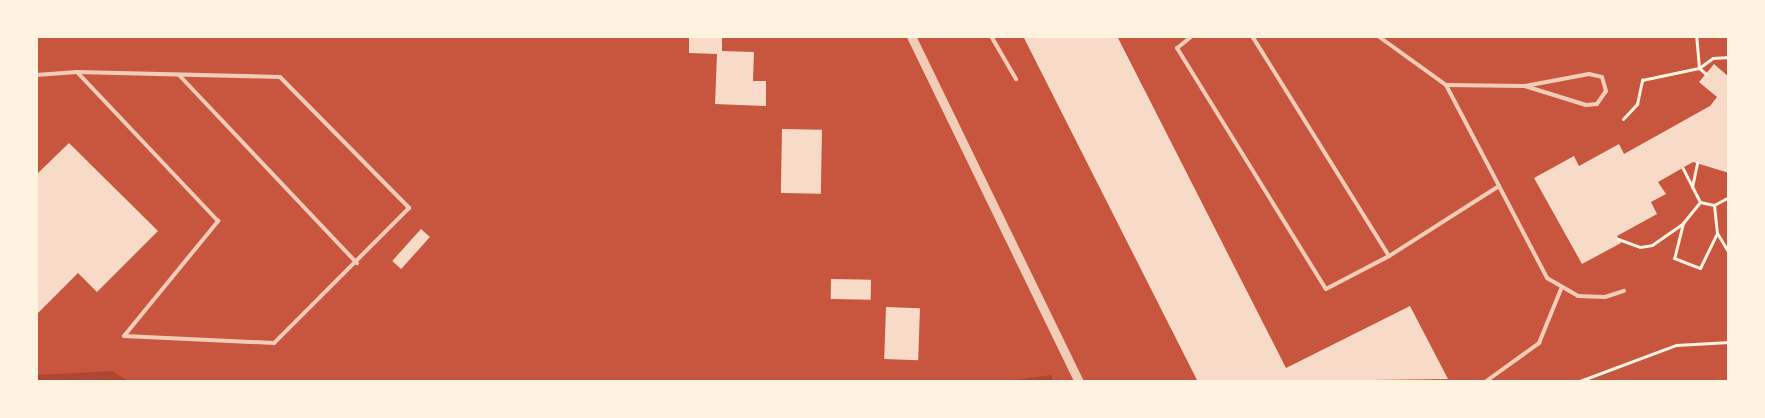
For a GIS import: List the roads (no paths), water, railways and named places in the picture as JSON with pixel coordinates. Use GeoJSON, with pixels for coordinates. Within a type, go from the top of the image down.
{"type":"FeatureCollection","features":[{"type":"Feature","properties":{"kind":"street"},"geometry":{"type":"LineString","coordinates":[[911,36],[1079,382]]}},
{"type":"Feature","properties":{"kind":"lane"},"geometry":{"type":"LineString","coordinates":[[991,36],[1016,79]]}},
{"type":"Feature","properties":{"kind":"lane"},"geometry":{"type":"LineString","coordinates":[[1192,36],[1177,48],[1326,289],[1389,256],[1499,186]]}},
{"type":"Feature","properties":{"kind":"lane"},"geometry":{"type":"LineString","coordinates":[[1252,36],[1389,256]]}},
{"type":"Feature","properties":{"kind":"lane"},"geometry":{"type":"LineString","coordinates":[[1378,36],[1446,85],[1547,278],[1562,289],[1578,296],[1605,297],[1624,291]]}},
{"type":"Feature","properties":{"kind":"lane"},"geometry":{"type":"LineString","coordinates":[[36,75],[77,72],[280,77],[409,208],[357,263],[274,343],[124,336],[218,221],[77,72]]}},
{"type":"Feature","properties":{"kind":"lane"},"geometry":{"type":"LineString","coordinates":[[1446,85],[1525,86],[1589,74],[1602,77],[1606,90],[1597,104],[1586,105],[1525,86]]}},
{"type":"Feature","properties":{"kind":"lane"},"geometry":{"type":"LineString","coordinates":[[179,75],[357,263]]}},
{"type":"Feature","properties":{"kind":"lane"},"geometry":{"type":"LineString","coordinates":[[1485,382],[1539,343],[1562,289]]}}]}
